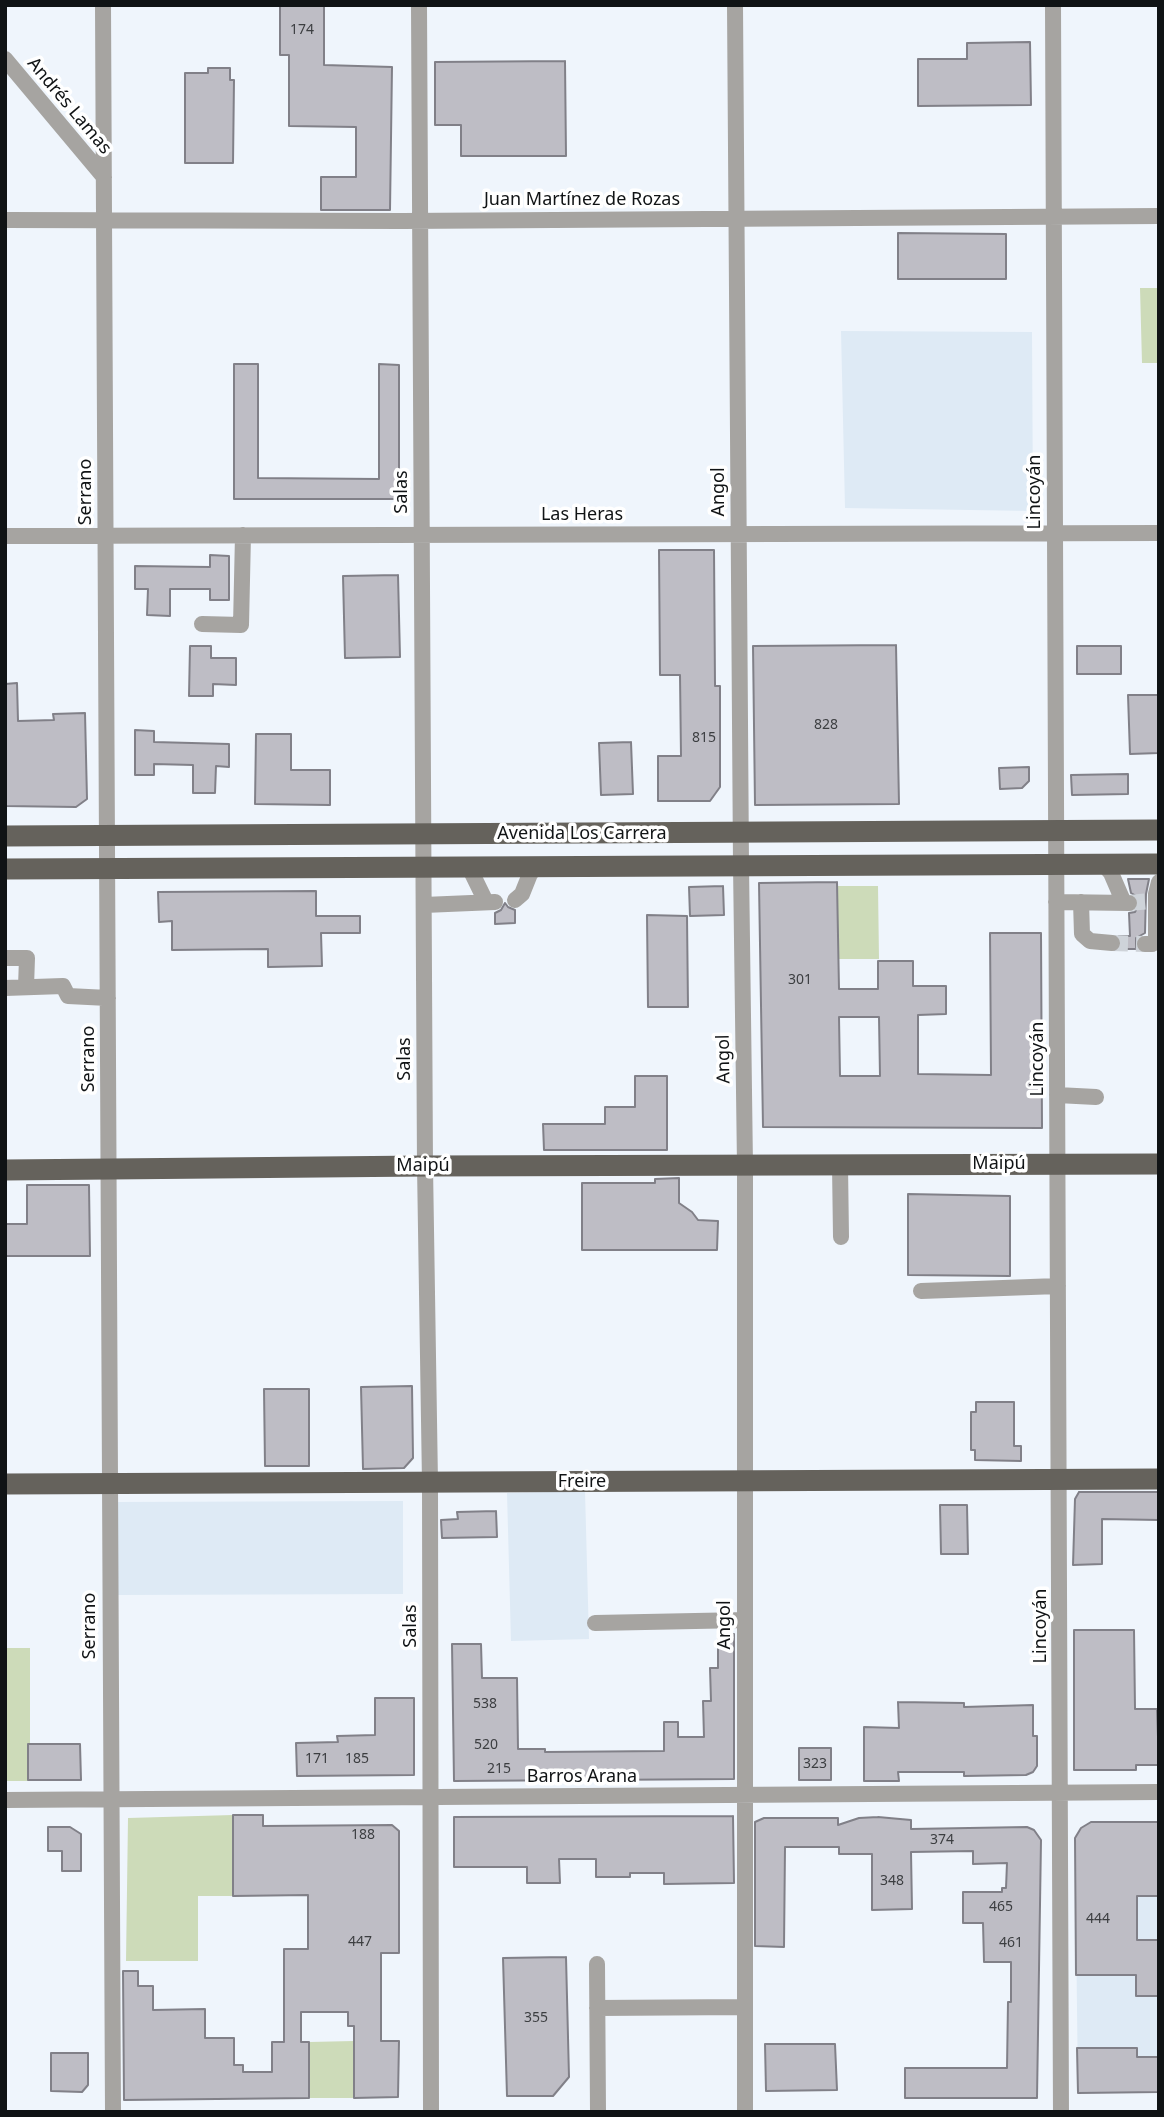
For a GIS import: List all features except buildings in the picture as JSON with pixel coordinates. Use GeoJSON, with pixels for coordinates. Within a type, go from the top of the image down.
{"type":"FeatureCollection","features":[{"type":"Feature","properties":{"kind":"main road","name":"Avenida Los Carrera"},"geometry":{"type":"LineString","coordinates":[[5,836],[1159,830]]}},
{"type":"Feature","properties":{"kind":"main road","name":"Avenida Los Carrera"},"geometry":{"type":"LineString","coordinates":[[5,869],[1159,864]]}},
{"type":"Feature","properties":{"kind":"main road","name":"Maipú"},"geometry":{"type":"LineString","coordinates":[[5,1170],[1159,1164]]}},
{"type":"Feature","properties":{"kind":"main road","name":"Freire"},"geometry":{"type":"LineString","coordinates":[[5,1485],[1159,1479]]}},
{"type":"Feature","properties":{"kind":"street","name":"Serrano"},"geometry":{"type":"LineString","coordinates":[[103,5],[113,2112]]}},
{"type":"Feature","properties":{"kind":"street","name":"Salas"},"geometry":{"type":"LineString","coordinates":[[419,5],[425,1166],[430,1483],[431,2112]]}},
{"type":"Feature","properties":{"kind":"street","name":"Angol"},"geometry":{"type":"LineString","coordinates":[[735,5],[740,834],[746,1166],[745,2112]]}},
{"type":"Feature","properties":{"kind":"street","name":"Lincoyán"},"geometry":{"type":"LineString","coordinates":[[1053,5],[1061,2112]]}},
{"type":"Feature","properties":{"kind":"street","name":"Andrés Lamas"},"geometry":{"type":"LineString","coordinates":[[5,59],[104,177]]}},
{"type":"Feature","properties":{"kind":"street","name":"Juan Martínez de Rozas"},"geometry":{"type":"LineString","coordinates":[[5,220],[1159,216]]}},
{"type":"Feature","properties":{"kind":"street","name":"Las Heras"},"geometry":{"type":"LineString","coordinates":[[5,536],[1159,533]]}},
{"type":"Feature","properties":{"kind":"street"},"geometry":{"type":"LineString","coordinates":[[202,624],[241,625],[243,535]]}},
{"type":"Feature","properties":{"kind":"street"},"geometry":{"type":"LineString","coordinates":[[1056,902],[1127,903],[1103,864]]}},
{"type":"Feature","properties":{"kind":"street"},"geometry":{"type":"LineString","coordinates":[[424,905],[490,902],[468,865]]}},
{"type":"Feature","properties":{"kind":"street"},"geometry":{"type":"LineString","coordinates":[[515,900],[522,894],[530,874],[538,865]]}},
{"type":"Feature","properties":{"kind":"street"},"geometry":{"type":"LineString","coordinates":[[1150,943],[1155,892]]}},
{"type":"Feature","properties":{"kind":"street"},"geometry":{"type":"LineString","coordinates":[[1081,902],[1082,934],[1090,941],[1112,943]]}},
{"type":"Feature","properties":{"kind":"street"},"geometry":{"type":"LineString","coordinates":[[5,958],[27,958],[26,988]]}},
{"type":"Feature","properties":{"kind":"street"},"geometry":{"type":"LineString","coordinates":[[5,988],[62,986],[68,996],[108,998]]}},
{"type":"Feature","properties":{"kind":"street"},"geometry":{"type":"LineString","coordinates":[[1057,1095],[1096,1097]]}},
{"type":"Feature","properties":{"kind":"street"},"geometry":{"type":"LineString","coordinates":[[840,1165],[841,1237]]}},
{"type":"Feature","properties":{"kind":"street"},"geometry":{"type":"LineString","coordinates":[[921,1291],[1058,1286]]}},
{"type":"Feature","properties":{"kind":"street"},"geometry":{"type":"LineString","coordinates":[[595,1623],[745,1620]]}},
{"type":"Feature","properties":{"kind":"street","name":"Barros Arana"},"geometry":{"type":"LineString","coordinates":[[5,1800],[1159,1793]]}},
{"type":"Feature","properties":{"kind":"street"},"geometry":{"type":"LineString","coordinates":[[597,1964],[598,2112]]}},
{"type":"Feature","properties":{"kind":"street"},"geometry":{"type":"LineString","coordinates":[[597,2008],[745,2007]]}},
{"type":"Feature","properties":{"kind":"shaded area"},"geometry":{"type":"Polygon","coordinates":[[[841,331],[1032,332],[1033,511],[845,508],[841,331]]]}},
{"type":"Feature","properties":{"kind":"shaded area"},"geometry":{"type":"Polygon","coordinates":[[[585,1491],[589,1639],[511,1641],[507,1493],[585,1491]]]}},
{"type":"Feature","properties":{"kind":"shaded area"},"geometry":{"type":"Polygon","coordinates":[[[403,1501],[403,1594],[118,1595],[118,1502],[403,1501]]]}},
{"type":"Feature","properties":{"kind":"shaded area"},"geometry":{"type":"Polygon","coordinates":[[[1091,1822],[1159,1822],[1159,2092],[1078,2093],[1075,1838],[1081,1828],[1091,1822]]]}},
{"type":"Feature","properties":{"kind":"green space"},"geometry":{"type":"Polygon","coordinates":[[[1140,288],[1159,288],[1159,363],[1142,363],[1140,288]]]}},
{"type":"Feature","properties":{"kind":"green space"},"geometry":{"type":"Polygon","coordinates":[[[836,886],[878,886],[879,959],[836,959],[836,886]]]}},
{"type":"Feature","properties":{"kind":"green space"},"geometry":{"type":"Polygon","coordinates":[[[5,1648],[30,1648],[30,1781],[5,1781],[5,1648]]]}},
{"type":"Feature","properties":{"kind":"green space"},"geometry":{"type":"Polygon","coordinates":[[[233,1815],[233,1896],[198,1896],[198,1961],[126,1961],[128,1818],[233,1815]]]}},
{"type":"Feature","properties":{"kind":"green space"},"geometry":{"type":"Polygon","coordinates":[[[354,2041],[354,2098],[309,2098],[309,2042],[354,2041]]]}},
{"type":"Feature","properties":{"kind":"tunnel"},"geometry":{"type":"LineString","coordinates":[[1129,903],[1150,901]]}},
{"type":"Feature","properties":{"kind":"tunnel"},"geometry":{"type":"LineString","coordinates":[[1112,943],[1145,944]]}}]}
